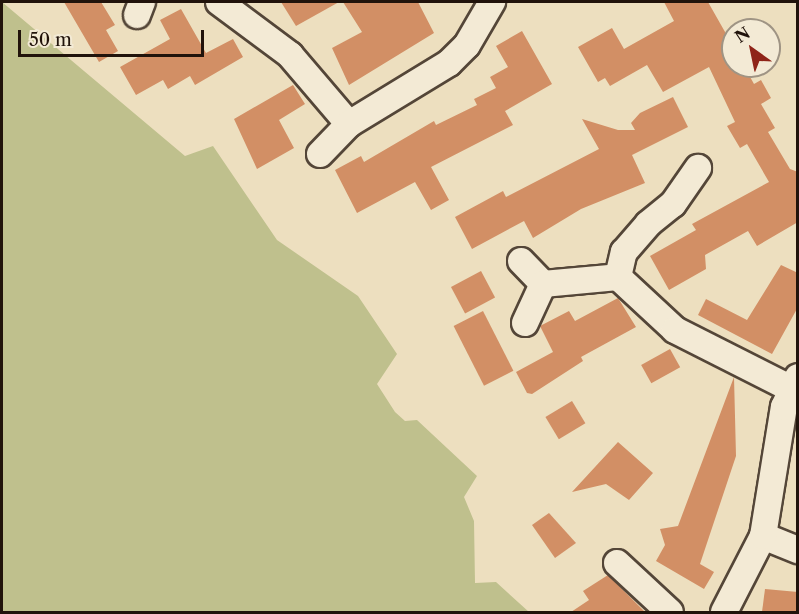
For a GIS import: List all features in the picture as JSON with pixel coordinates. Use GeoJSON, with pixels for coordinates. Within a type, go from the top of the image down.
{"type":"FeatureCollection","features":[{"type":"Feature","properties":{"kind":"street"},"geometry":{"type":"LineString","coordinates":[[219,2],[290,55],[349,124]]}},
{"type":"Feature","properties":{"kind":"street"},"geometry":{"type":"LineString","coordinates":[[320,154],[349,124],[449,63],[467,45],[492,2]]}},
{"type":"Feature","properties":{"kind":"street"},"geometry":{"type":"LineString","coordinates":[[618,277],[624,252],[648,224],[674,204],[698,168]]}},
{"type":"Feature","properties":{"kind":"street"},"geometry":{"type":"LineString","coordinates":[[521,261],[543,284]]}},
{"type":"Feature","properties":{"kind":"street"},"geometry":{"type":"LineString","coordinates":[[543,284],[618,277],[675,330],[794,382],[763,536],[724,612]]}},
{"type":"Feature","properties":{"kind":"street"},"geometry":{"type":"LineString","coordinates":[[525,323],[543,284]]}},
{"type":"Feature","properties":{"kind":"street"},"geometry":{"type":"LineString","coordinates":[[763,536],[798,550]]}},
{"type":"Feature","properties":{"kind":"street"},"geometry":{"type":"LineString","coordinates":[[617,563],[670,612]]}},
{"type":"Feature","properties":{"kind":"green space"},"geometry":{"type":"Polygon","coordinates":[[[2,2],[185,156],[213,146],[277,240],[358,296],[397,354],[377,384],[395,412],[405,421],[417,420],[477,476],[464,497],[474,521],[475,583],[496,582],[529,612],[2,612],[2,2]]]}},
{"type":"Feature","properties":{"kind":"building"},"geometry":{"type":"Polygon","coordinates":[[[64,2],[101,2],[115,25],[106,30],[118,51],[99,62],[64,2]]]}},
{"type":"Feature","properties":{"kind":"building"},"geometry":{"type":"Polygon","coordinates":[[[281,2],[339,2],[296,26],[281,2]]]}},
{"type":"Feature","properties":{"kind":"building"},"geometry":{"type":"Polygon","coordinates":[[[343,2],[418,2],[434,33],[349,85],[332,48],[362,32],[343,2]]]}},
{"type":"Feature","properties":{"kind":"building"},"geometry":{"type":"Polygon","coordinates":[[[664,2],[708,2],[721,25],[721,78],[751,78],[754,84],[761,80],[771,98],[761,104],[775,128],[768,132],[790,169],[798,172],[798,222],[757,246],[748,231],[705,255],[706,269],[669,290],[650,256],[696,230],[692,224],[769,182],[747,144],[740,148],[727,126],[735,122],[709,67],[663,92],[647,65],[610,86],[605,78],[598,82],[578,47],[612,28],[624,49],[674,21],[664,2]]]}},
{"type":"Feature","properties":{"kind":"building"},"geometry":{"type":"Polygon","coordinates":[[[181,9],[206,53],[233,39],[243,57],[195,85],[190,76],[168,89],[163,80],[136,95],[120,67],[170,39],[160,20],[181,9]]]}},
{"type":"Feature","properties":{"kind":"building"},"geometry":{"type":"Polygon","coordinates":[[[522,31],[552,84],[505,111],[513,125],[431,167],[449,200],[431,210],[415,182],[357,213],[335,170],[361,156],[364,162],[434,121],[436,125],[477,105],[474,99],[496,88],[490,77],[508,67],[496,46],[522,31]]]}},
{"type":"Feature","properties":{"kind":"building"},"geometry":{"type":"Polygon","coordinates":[[[293,85],[305,104],[279,120],[294,148],[257,169],[234,119],[293,85]]]}},
{"type":"Feature","properties":{"kind":"building"},"geometry":{"type":"Polygon","coordinates":[[[673,97],[688,127],[632,155],[645,183],[581,209],[533,238],[524,221],[472,249],[455,217],[503,191],[506,197],[599,149],[582,119],[618,130],[635,130],[631,123],[640,113],[673,97]]]}},
{"type":"Feature","properties":{"kind":"building"},"geometry":{"type":"Polygon","coordinates":[[[781,265],[798,273],[798,307],[772,354],[698,315],[706,299],[747,320],[781,265]]]}},
{"type":"Feature","properties":{"kind":"building"},"geometry":{"type":"Polygon","coordinates":[[[481,271],[495,297],[465,313],[451,287],[481,271]]]}},
{"type":"Feature","properties":{"kind":"building"},"geometry":{"type":"Polygon","coordinates":[[[618,298],[636,327],[581,357],[583,361],[532,394],[527,393],[516,372],[553,352],[540,326],[569,311],[575,321],[618,298]]]}},
{"type":"Feature","properties":{"kind":"building"},"geometry":{"type":"Polygon","coordinates":[[[483,311],[513,371],[484,386],[454,326],[483,311]]]}},
{"type":"Feature","properties":{"kind":"building"},"geometry":{"type":"Polygon","coordinates":[[[670,349],[680,367],[651,383],[641,365],[670,349]]]}},
{"type":"Feature","properties":{"kind":"building"},"geometry":{"type":"Polygon","coordinates":[[[734,377],[736,456],[700,564],[714,572],[704,589],[656,561],[665,545],[660,529],[678,526],[734,377]]]}},
{"type":"Feature","properties":{"kind":"building"},"geometry":{"type":"Polygon","coordinates":[[[572,401],[585,423],[559,439],[545,417],[572,401]]]}},
{"type":"Feature","properties":{"kind":"building"},"geometry":{"type":"Polygon","coordinates":[[[618,442],[653,473],[629,500],[606,484],[572,492],[618,442]]]}},
{"type":"Feature","properties":{"kind":"building"},"geometry":{"type":"Polygon","coordinates":[[[549,513],[576,543],[555,558],[532,525],[549,513]]]}},
{"type":"Feature","properties":{"kind":"building"},"geometry":{"type":"Polygon","coordinates":[[[608,575],[645,612],[571,612],[589,600],[583,591],[608,575]]]}},
{"type":"Feature","properties":{"kind":"building"},"geometry":{"type":"Polygon","coordinates":[[[765,589],[798,592],[798,612],[762,612],[765,589]]]}}]}
